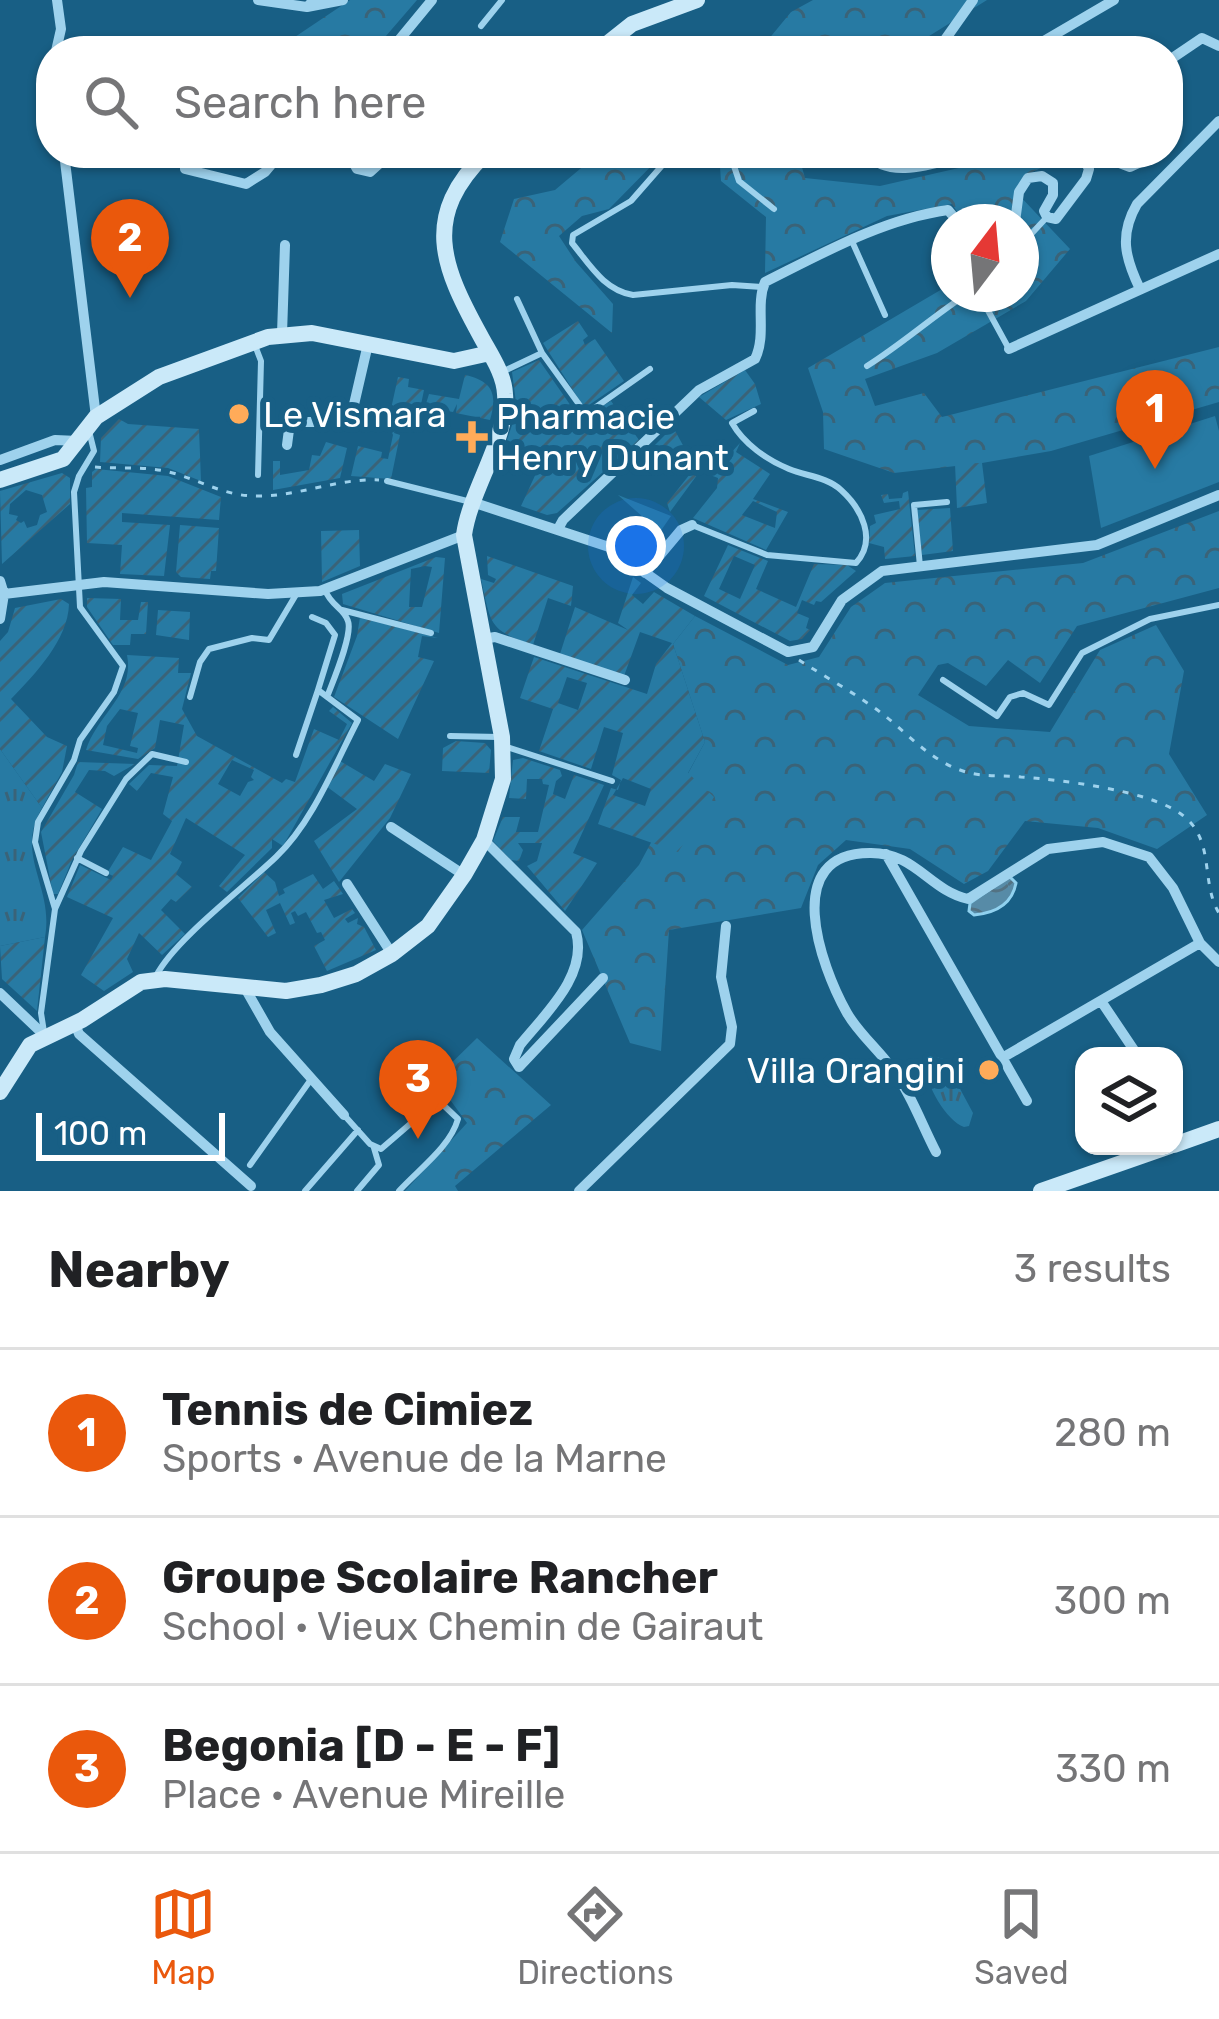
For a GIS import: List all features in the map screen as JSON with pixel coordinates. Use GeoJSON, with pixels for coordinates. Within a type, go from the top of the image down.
{"type":"FeatureCollection","features":[{"type":"Feature","properties":{"kind":"street"},"geometry":{"type":"LineString","coordinates":[[57,0],[59,36]]}},
{"type":"Feature","properties":{"kind":"street"},"geometry":{"type":"LineString","coordinates":[[258,0],[310,4],[343,0]]}},
{"type":"Feature","properties":{"kind":"street"},"geometry":{"type":"LineString","coordinates":[[402,36],[432,0]]}},
{"type":"Feature","properties":{"kind":"street"},"geometry":{"type":"LineString","coordinates":[[620,36],[632,24],[697,0]]}},
{"type":"Feature","properties":{"kind":"street"},"geometry":{"type":"LineString","coordinates":[[948,36],[973,0]]}},
{"type":"Feature","properties":{"kind":"street"},"geometry":{"type":"LineString","coordinates":[[1052,36],[1114,0]]}},
{"type":"Feature","properties":{"kind":"street"},"geometry":{"type":"LineString","coordinates":[[1183,51],[1202,38],[1219,46]]}},
{"type":"Feature","properties":{"kind":"street"},"geometry":{"type":"LineString","coordinates":[[1183,157],[1219,121]]}},
{"type":"Feature","properties":{"kind":"street"},"geometry":{"type":"LineString","coordinates":[[65,168],[88,429]]}},
{"type":"Feature","properties":{"kind":"street"},"geometry":{"type":"LineString","coordinates":[[185,169],[246,184],[268,168]]}},
{"type":"Feature","properties":{"kind":"street"},"geometry":{"type":"LineString","coordinates":[[0,1092],[21,1055],[45,1036],[75,1024],[141,982],[286,992],[356,974],[392,955],[428,926],[484,839],[500,798],[503,742],[464,535],[506,399],[500,373],[453,285],[444,254],[451,201],[472,168]]}},
{"type":"Feature","properties":{"kind":"street"},"geometry":{"type":"LineString","coordinates":[[1017,204],[1028,178],[1042,176],[1053,183],[1054,195],[1044,211],[1056,219],[1086,179],[1088,168]]}},
{"type":"Feature","properties":{"kind":"street"},"geometry":{"type":"LineString","coordinates":[[1140,289],[1126,261],[1128,219],[1173,168]]}},
{"type":"Feature","properties":{"kind":"street"},"geometry":{"type":"LineString","coordinates":[[558,529],[562,520],[699,390],[755,359],[762,334],[761,287],[851,239],[931,214]]}},
{"type":"Feature","properties":{"kind":"street"},"geometry":{"type":"LineString","coordinates":[[281,334],[285,245]]}},
{"type":"Feature","properties":{"kind":"street"},"geometry":{"type":"LineString","coordinates":[[1009,350],[1219,254]]}},
{"type":"Feature","properties":{"kind":"street"},"geometry":{"type":"LineString","coordinates":[[0,480],[53,465],[88,429],[159,377],[281,334],[312,333],[454,362],[490,353]]}},
{"type":"Feature","properties":{"kind":"street"},"geometry":{"type":"LineString","coordinates":[[287,446],[290,422],[343,422],[352,413],[368,344]]}},
{"type":"Feature","properties":{"kind":"street"},"geometry":{"type":"LineString","coordinates":[[352,413],[415,426]]}},
{"type":"Feature","properties":{"kind":"street"},"geometry":{"type":"LineString","coordinates":[[0,460],[88,429]]}},
{"type":"Feature","properties":{"kind":"street"},"geometry":{"type":"LineString","coordinates":[[472,502],[608,547],[645,573],[788,652],[814,647],[842,601],[882,571],[1097,545],[1219,495]]}},
{"type":"Feature","properties":{"kind":"street"},"geometry":{"type":"LineString","coordinates":[[645,573],[681,530],[692,525]]}},
{"type":"Feature","properties":{"kind":"street"},"geometry":{"type":"LineString","coordinates":[[0,619],[2,588],[104,581],[297,593],[326,590],[464,535]]}},
{"type":"Feature","properties":{"kind":"street"},"geometry":{"type":"LineString","coordinates":[[483,639],[495,638],[625,680]]}},
{"type":"Feature","properties":{"kind":"street"},"geometry":{"type":"LineString","coordinates":[[391,826],[464,875]]}},
{"type":"Feature","properties":{"kind":"street"},"geometry":{"type":"LineString","coordinates":[[484,839],[576,932],[581,951],[577,969],[520,1045],[514,1059],[519,1067],[603,978]]}},
{"type":"Feature","properties":{"kind":"street"},"geometry":{"type":"LineString","coordinates":[[936,1152],[895,1072],[849,1018],[836,991],[813,916],[821,874],[842,856],[886,854],[912,863],[950,895],[968,899],[1048,849],[1103,842],[1149,856],[1173,888],[1200,943],[1219,962]]}},
{"type":"Feature","properties":{"kind":"street"},"geometry":{"type":"LineString","coordinates":[[886,854],[1027,1101]]}},
{"type":"Feature","properties":{"kind":"street"},"geometry":{"type":"LineString","coordinates":[[347,884],[392,955]]}},
{"type":"Feature","properties":{"kind":"street"},"geometry":{"type":"LineString","coordinates":[[579,1191],[730,1044],[732,1027],[721,976],[726,926]]}},
{"type":"Feature","properties":{"kind":"street"},"geometry":{"type":"LineString","coordinates":[[1002,1058],[1200,943]]}},
{"type":"Feature","properties":{"kind":"street"},"geometry":{"type":"LineString","coordinates":[[245,988],[271,1032],[344,1114]]}},
{"type":"Feature","properties":{"kind":"street"},"geometry":{"type":"LineString","coordinates":[[0,993],[45,1036]]}},
{"type":"Feature","properties":{"kind":"street"},"geometry":{"type":"LineString","coordinates":[[1101,1001],[1132,1047]]}},
{"type":"Feature","properties":{"kind":"street"},"geometry":{"type":"LineString","coordinates":[[75,1024],[79,1034],[251,1186]]}},
{"type":"Feature","properties":{"kind":"street"},"geometry":{"type":"LineString","coordinates":[[1183,1141],[1219,1129]]}},
{"type":"Feature","properties":{"kind":"street"},"geometry":{"type":"LineString","coordinates":[[1042,1191],[1144,1155]]}},
{"type":"Feature","properties":{"kind":"street"},"geometry":{"type":"LineString","coordinates":[[239,1176],[250,1165]]}},
{"type":"Feature","properties":{"kind":"lane"},"geometry":{"type":"LineString","coordinates":[[481,26],[502,0]]}},
{"type":"Feature","properties":{"kind":"lane"},"geometry":{"type":"LineString","coordinates":[[659,168],[631,201],[573,235],[572,243],[605,283],[633,295],[732,285],[761,287]]}},
{"type":"Feature","properties":{"kind":"lane"},"geometry":{"type":"LineString","coordinates":[[733,168],[739,181],[774,209]]}},
{"type":"Feature","properties":{"kind":"lane"},"geometry":{"type":"LineString","coordinates":[[1039,226],[1047,217]]}},
{"type":"Feature","properties":{"kind":"lane"},"geometry":{"type":"LineString","coordinates":[[851,239],[885,315]]}},
{"type":"Feature","properties":{"kind":"lane"},"geometry":{"type":"LineString","coordinates":[[517,299],[542,353],[586,414],[650,369]]}},
{"type":"Feature","properties":{"kind":"lane"},"geometry":{"type":"LineString","coordinates":[[867,366],[918,334],[940,312]]}},
{"type":"Feature","properties":{"kind":"lane"},"geometry":{"type":"LineString","coordinates":[[989,312],[1009,350]]}},
{"type":"Feature","properties":{"kind":"lane"},"geometry":{"type":"LineString","coordinates":[[254,342],[261,361],[258,475]]}},
{"type":"Feature","properties":{"kind":"lane"},"geometry":{"type":"LineString","coordinates":[[500,373],[542,353]]}},
{"type":"Feature","properties":{"kind":"lane"},"geometry":{"type":"LineString","coordinates":[[692,525],[766,555],[856,563],[863,555],[868,533],[865,523],[841,490],[789,469],[741,439],[732,423],[754,411]]}},
{"type":"Feature","properties":{"kind":"lane"},"geometry":{"type":"LineString","coordinates":[[55,909],[35,842],[38,822],[74,760],[80,740],[114,692],[123,666],[80,607],[74,492],[94,451],[88,429]]}},
{"type":"Feature","properties":{"kind":"lane"},"geometry":{"type":"LineString","coordinates":[[387,481],[472,502]]}},
{"type":"Feature","properties":{"kind":"lane"},"geometry":{"type":"LineString","coordinates":[[920,566],[914,505],[946,502]]}},
{"type":"Feature","properties":{"kind":"lane"},"geometry":{"type":"LineString","coordinates":[[326,590],[350,629],[327,697]]}},
{"type":"Feature","properties":{"kind":"lane"},"geometry":{"type":"LineString","coordinates":[[190,697],[209,649],[253,638],[269,640],[297,593]]}},
{"type":"Feature","properties":{"kind":"lane"},"geometry":{"type":"LineString","coordinates":[[943,680],[998,716],[1010,698],[1023,693],[1049,705],[1082,653],[1150,619],[1219,605]]}},
{"type":"Feature","properties":{"kind":"lane"},"geometry":{"type":"LineString","coordinates":[[335,608],[431,633]]}},
{"type":"Feature","properties":{"kind":"lane"},"geometry":{"type":"LineString","coordinates":[[296,755],[335,635],[326,622],[312,617]]}},
{"type":"Feature","properties":{"kind":"lane"},"geometry":{"type":"LineString","coordinates":[[156,980],[161,967],[277,857],[300,827],[358,720],[318,690]]}},
{"type":"Feature","properties":{"kind":"lane"},"geometry":{"type":"LineString","coordinates":[[450,736],[503,742],[612,781]]}},
{"type":"Feature","properties":{"kind":"lane"},"geometry":{"type":"LineString","coordinates":[[45,1036],[41,1013],[55,909],[77,858],[126,779],[152,754],[186,762]]}},
{"type":"Feature","properties":{"kind":"lane"},"geometry":{"type":"LineString","coordinates":[[77,858],[106,873]]}},
{"type":"Feature","properties":{"kind":"lane"},"geometry":{"type":"LineString","coordinates":[[250,1165],[312,1078]]}},
{"type":"Feature","properties":{"kind":"lane"},"geometry":{"type":"LineString","coordinates":[[374,1148],[381,1149],[438,1100],[458,1119],[432,1158],[399,1191]]}},
{"type":"Feature","properties":{"kind":"lane"},"geometry":{"type":"LineString","coordinates":[[344,1114],[374,1148],[379,1165],[357,1191]]}},
{"type":"Feature","properties":{"kind":"lane"},"geometry":{"type":"LineString","coordinates":[[305,1191],[358,1130]]}},
{"type":"Feature","properties":{"kind":"path"},"geometry":{"type":"LineString","coordinates":[[87,466],[171,472],[241,496],[291,494],[358,479],[387,481]]}},
{"type":"Feature","properties":{"kind":"path"},"geometry":{"type":"LineString","coordinates":[[788,652],[882,714],[924,752],[967,772],[1130,794],[1181,814],[1208,855],[1210,899],[1219,913]]}},
{"type":"Feature","properties":{"kind":"green space"},"geometry":{"type":"Polygon","coordinates":[[[350,0],[417,0],[386,36],[296,36],[350,0]]]}},
{"type":"Feature","properties":{"kind":"green space"},"geometry":{"type":"Polygon","coordinates":[[[813,0],[987,0],[929,36],[771,36],[791,12],[813,0]]]}},
{"type":"Feature","properties":{"kind":"green space"},"geometry":{"type":"Polygon","coordinates":[[[581,168],[649,168],[609,209],[582,216],[559,236],[613,304],[612,333],[500,242],[514,199],[555,190],[581,168]]]}},
{"type":"Feature","properties":{"kind":"green space"},"geometry":{"type":"Polygon","coordinates":[[[720,168],[802,168],[805,178],[880,186],[959,168],[1041,168],[1028,174],[1016,192],[1027,204],[931,204],[931,208],[887,216],[765,273],[766,217],[721,181],[720,168]]]}},
{"type":"Feature","properties":{"kind":"green space"},"geometry":{"type":"Polygon","coordinates":[[[1039,216],[1070,249],[1039,286],[1039,216]]]}},
{"type":"Feature","properties":{"kind":"green space"},"geometry":{"type":"Polygon","coordinates":[[[931,296],[931,312],[1007,312],[937,353],[865,379],[875,406],[924,393],[942,417],[1219,347],[1219,402],[1051,451],[894,473],[824,449],[823,412],[808,368],[931,296]]]}},
{"type":"Feature","properties":{"kind":"green space"},"geometry":{"type":"Polygon","coordinates":[[[578,321],[588,336],[585,345],[595,339],[624,381],[583,406],[543,343],[578,321]]]}},
{"type":"Feature","properties":{"kind":"green space"},"geometry":{"type":"Polygon","coordinates":[[[539,360],[580,419],[611,401],[639,440],[557,513],[547,515],[521,506],[544,456],[507,440],[517,410],[512,372],[539,360]]]}},
{"type":"Feature","properties":{"kind":"green space"},"geometry":{"type":"Polygon","coordinates":[[[745,370],[761,404],[726,420],[699,397],[745,370]]]}},
{"type":"Feature","properties":{"kind":"green space"},"geometry":{"type":"Polygon","coordinates":[[[465,375],[491,390],[490,420],[456,413],[457,404],[453,412],[425,407],[429,394],[459,399],[465,375]]]}},
{"type":"Feature","properties":{"kind":"green space"},"geometry":{"type":"Polygon","coordinates":[[[398,377],[409,379],[408,387],[424,390],[417,424],[389,418],[398,377]]]}},
{"type":"Feature","properties":{"kind":"green space"},"geometry":{"type":"Polygon","coordinates":[[[1215,416],[1219,482],[1101,528],[1089,456],[1215,416]]]}},
{"type":"Feature","properties":{"kind":"green space"},"geometry":{"type":"Polygon","coordinates":[[[119,419],[128,424],[199,429],[201,481],[168,468],[100,462],[101,438],[119,419]]]}},
{"type":"Feature","properties":{"kind":"green space"},"geometry":{"type":"Polygon","coordinates":[[[381,422],[396,425],[394,433],[400,435],[391,479],[351,476],[358,446],[382,452],[381,458],[388,459],[393,435],[391,430],[379,431],[381,422]]]}},
{"type":"Feature","properties":{"kind":"green space"},"geometry":{"type":"Polygon","coordinates":[[[673,427],[685,449],[725,467],[740,443],[736,452],[770,474],[753,499],[788,512],[766,550],[693,518],[717,488],[718,478],[700,471],[670,512],[667,503],[690,474],[667,456],[662,460],[649,451],[673,427]],[[753,501],[742,515],[775,528],[777,512],[753,501]]]}},
{"type":"Feature","properties":{"kind":"green space"},"geometry":{"type":"Polygon","coordinates":[[[326,442],[347,448],[340,478],[273,490],[273,461],[280,461],[280,475],[309,470],[312,455],[320,456],[326,442]]]}},
{"type":"Feature","properties":{"kind":"green space"},"geometry":{"type":"Polygon","coordinates":[[[982,463],[987,503],[957,508],[955,464],[982,463]]]}},
{"type":"Feature","properties":{"kind":"green space"},"geometry":{"type":"Polygon","coordinates":[[[96,469],[168,476],[221,497],[219,520],[122,513],[122,522],[170,525],[164,576],[120,574],[122,545],[87,543],[86,488],[92,487],[96,469]]]}},
{"type":"Feature","properties":{"kind":"green space"},"geometry":{"type":"Polygon","coordinates":[[[62,473],[70,478],[70,504],[2,564],[0,491],[62,473]],[[26,490],[10,504],[9,514],[18,516],[16,520],[24,521],[27,528],[37,525],[40,515],[47,512],[42,495],[26,490]]]}},
{"type":"Feature","properties":{"kind":"green space"},"geometry":{"type":"Polygon","coordinates":[[[908,491],[915,556],[885,559],[884,547],[869,543],[870,526],[876,523],[874,515],[900,509],[899,501],[884,503],[881,495],[902,498],[908,491]]]}},
{"type":"Feature","properties":{"kind":"green space"},"geometry":{"type":"Polygon","coordinates":[[[618,495],[671,516],[660,532],[618,495]]]}},
{"type":"Feature","properties":{"kind":"green space"},"geometry":{"type":"Polygon","coordinates":[[[950,508],[953,551],[922,555],[917,510],[950,508]]]}},
{"type":"Feature","properties":{"kind":"green space"},"geometry":{"type":"Polygon","coordinates":[[[1219,511],[1219,588],[1077,626],[1040,683],[1008,660],[986,686],[948,663],[938,665],[918,695],[969,726],[1050,732],[1100,650],[1156,625],[1184,671],[1169,754],[1207,815],[1157,849],[1098,828],[1025,821],[988,871],[964,884],[910,849],[846,840],[818,865],[801,908],[669,930],[661,1051],[630,1043],[582,930],[639,865],[705,742],[673,644],[695,616],[788,665],[819,657],[851,607],[885,583],[1083,563],[1219,511]]]}},
{"type":"Feature","properties":{"kind":"green space"},"geometry":{"type":"Polygon","coordinates":[[[180,525],[219,528],[216,571],[211,571],[210,579],[181,577],[176,572],[180,525]]]}},
{"type":"Feature","properties":{"kind":"green space"},"geometry":{"type":"Polygon","coordinates":[[[359,530],[360,566],[322,582],[321,531],[359,530]]]}},
{"type":"Feature","properties":{"kind":"green space"},"geometry":{"type":"Polygon","coordinates":[[[728,545],[768,561],[756,589],[796,607],[814,564],[847,565],[856,571],[821,602],[814,605],[802,600],[797,613],[809,618],[806,628],[810,630],[802,639],[790,641],[704,596],[728,545]],[[734,556],[719,589],[740,599],[755,565],[734,556]]]}},
{"type":"Feature","properties":{"kind":"green space"},"geometry":{"type":"Polygon","coordinates":[[[487,556],[573,586],[571,606],[548,598],[533,645],[507,635],[494,623],[481,579],[494,583],[496,579],[488,575],[487,556]]]}},
{"type":"Feature","properties":{"kind":"green space"},"geometry":{"type":"Polygon","coordinates":[[[436,557],[445,558],[439,633],[343,604],[342,594],[436,557]],[[432,567],[411,569],[409,607],[422,607],[432,567]]]}},
{"type":"Feature","properties":{"kind":"green space"},"geometry":{"type":"Polygon","coordinates":[[[633,577],[641,583],[632,595],[643,604],[654,592],[695,616],[673,644],[705,742],[688,773],[714,797],[678,852],[598,824],[611,788],[616,789],[613,795],[645,806],[651,789],[623,778],[620,783],[612,775],[623,733],[604,727],[591,769],[539,751],[553,709],[520,698],[534,657],[647,694],[656,664],[672,643],[640,632],[624,676],[560,654],[575,607],[628,630],[618,623],[633,577]],[[567,677],[558,703],[578,710],[587,683],[567,677]]]}},
{"type":"Feature","properties":{"kind":"green space"},"geometry":{"type":"Polygon","coordinates":[[[87,598],[121,599],[120,620],[138,620],[141,602],[148,602],[146,634],[131,634],[130,645],[113,645],[87,607],[87,598]]]}},
{"type":"Feature","properties":{"kind":"green space"},"geometry":{"type":"Polygon","coordinates":[[[61,599],[69,604],[57,643],[11,699],[47,737],[67,746],[62,772],[42,808],[0,749],[0,641],[15,608],[61,599]]]}},
{"type":"Feature","properties":{"kind":"green space"},"geometry":{"type":"Polygon","coordinates":[[[158,610],[190,612],[189,640],[156,635],[158,610]]]}},
{"type":"Feature","properties":{"kind":"green space"},"geometry":{"type":"Polygon","coordinates":[[[360,617],[438,638],[422,636],[418,657],[434,661],[398,739],[334,697],[360,617]]]}},
{"type":"Feature","properties":{"kind":"green space"},"geometry":{"type":"Polygon","coordinates":[[[127,655],[179,658],[178,673],[191,673],[182,709],[197,736],[282,783],[286,779],[295,782],[314,729],[339,740],[347,724],[329,711],[333,707],[352,723],[283,846],[272,839],[272,848],[227,892],[219,886],[245,855],[186,818],[170,854],[182,862],[176,874],[192,887],[161,910],[185,934],[162,955],[139,933],[127,959],[133,972],[104,991],[81,975],[113,918],[67,897],[80,865],[111,880],[113,876],[107,873],[123,847],[151,860],[172,821],[163,814],[173,777],[151,773],[137,791],[129,784],[149,765],[177,766],[184,725],[160,720],[155,748],[138,759],[86,750],[120,693],[127,655]],[[120,709],[107,726],[103,745],[137,753],[138,748],[130,746],[138,713],[120,709]],[[232,760],[218,784],[240,796],[254,780],[254,770],[232,760]]]}},
{"type":"Feature","properties":{"kind":"green space"},"geometry":{"type":"Polygon","coordinates":[[[456,741],[485,743],[491,750],[489,773],[442,771],[443,748],[456,741]]]}},
{"type":"Feature","properties":{"kind":"green space"},"geometry":{"type":"Polygon","coordinates":[[[0,749],[42,808],[32,841],[46,919],[45,937],[0,946],[0,749]]]}},
{"type":"Feature","properties":{"kind":"green space"},"geometry":{"type":"Polygon","coordinates":[[[523,758],[560,770],[553,794],[565,799],[574,775],[604,785],[573,853],[597,863],[565,911],[527,866],[537,861],[542,843],[518,843],[523,850],[519,861],[511,860],[493,841],[503,817],[520,817],[516,832],[538,832],[549,785],[542,779],[527,779],[526,799],[509,798],[513,760],[523,758]]]}},
{"type":"Feature","properties":{"kind":"green space"},"geometry":{"type":"Polygon","coordinates":[[[340,761],[374,781],[385,764],[411,774],[390,818],[339,882],[314,841],[357,809],[326,786],[340,761]]]}},
{"type":"Feature","properties":{"kind":"green space"},"geometry":{"type":"Polygon","coordinates":[[[78,762],[135,764],[114,776],[89,770],[75,792],[102,809],[58,894],[53,894],[41,832],[78,762]]]}},
{"type":"Feature","properties":{"kind":"green space"},"geometry":{"type":"Polygon","coordinates":[[[264,872],[275,882],[279,896],[285,893],[283,889],[313,874],[323,889],[334,881],[343,894],[324,900],[334,918],[352,909],[355,913],[345,919],[348,923],[358,918],[357,924],[364,927],[376,950],[327,971],[314,946],[325,940],[321,932],[317,933],[306,912],[291,913],[295,923],[290,925],[280,903],[266,910],[276,933],[268,937],[238,898],[264,872]]]}},
{"type":"Feature","properties":{"kind":"green space"},"geometry":{"type":"Polygon","coordinates":[[[45,937],[37,1011],[2,979],[0,946],[45,937]]]}},
{"type":"Feature","properties":{"kind":"green space"},"geometry":{"type":"Polygon","coordinates":[[[477,1038],[551,1105],[455,1186],[458,1191],[405,1191],[467,1123],[435,1079],[477,1038]]]}},
{"type":"Feature","properties":{"kind":"green space"},"geometry":{"type":"Polygon","coordinates":[[[931,1056],[944,1059],[973,1113],[969,1126],[949,1116],[936,1097],[925,1066],[931,1056]]]}},
{"type":"Feature","properties":{"kind":"water"},"geometry":{"type":"Polygon","coordinates":[[[1009,876],[1016,883],[1006,902],[982,914],[969,911],[970,903],[1009,876]]]}},
{"type":"Feature","properties":{"kind":"place","name":"Groupe Scolaire Rancher"},"geometry":{"type":"Point","coordinates":[130,298]}},
{"type":"Feature","properties":{"kind":"place","name":"Le Vismara"},"geometry":{"type":"Point","coordinates":[239,414]}},
{"type":"Feature","properties":{"kind":"place","name":"Pharmacie Henry Dunant"},"geometry":{"type":"Point","coordinates":[472,437]}},
{"type":"Feature","properties":{"kind":"place","name":"Tennis de Cimiez"},"geometry":{"type":"Point","coordinates":[1155,469]}},
{"type":"Feature","properties":{"kind":"place","name":"Villa Orangini"},"geometry":{"type":"Point","coordinates":[989,1070]}},
{"type":"Feature","properties":{"kind":"place","name":"Begonia [D - E - F]"},"geometry":{"type":"Point","coordinates":[418,1139]}}]}
